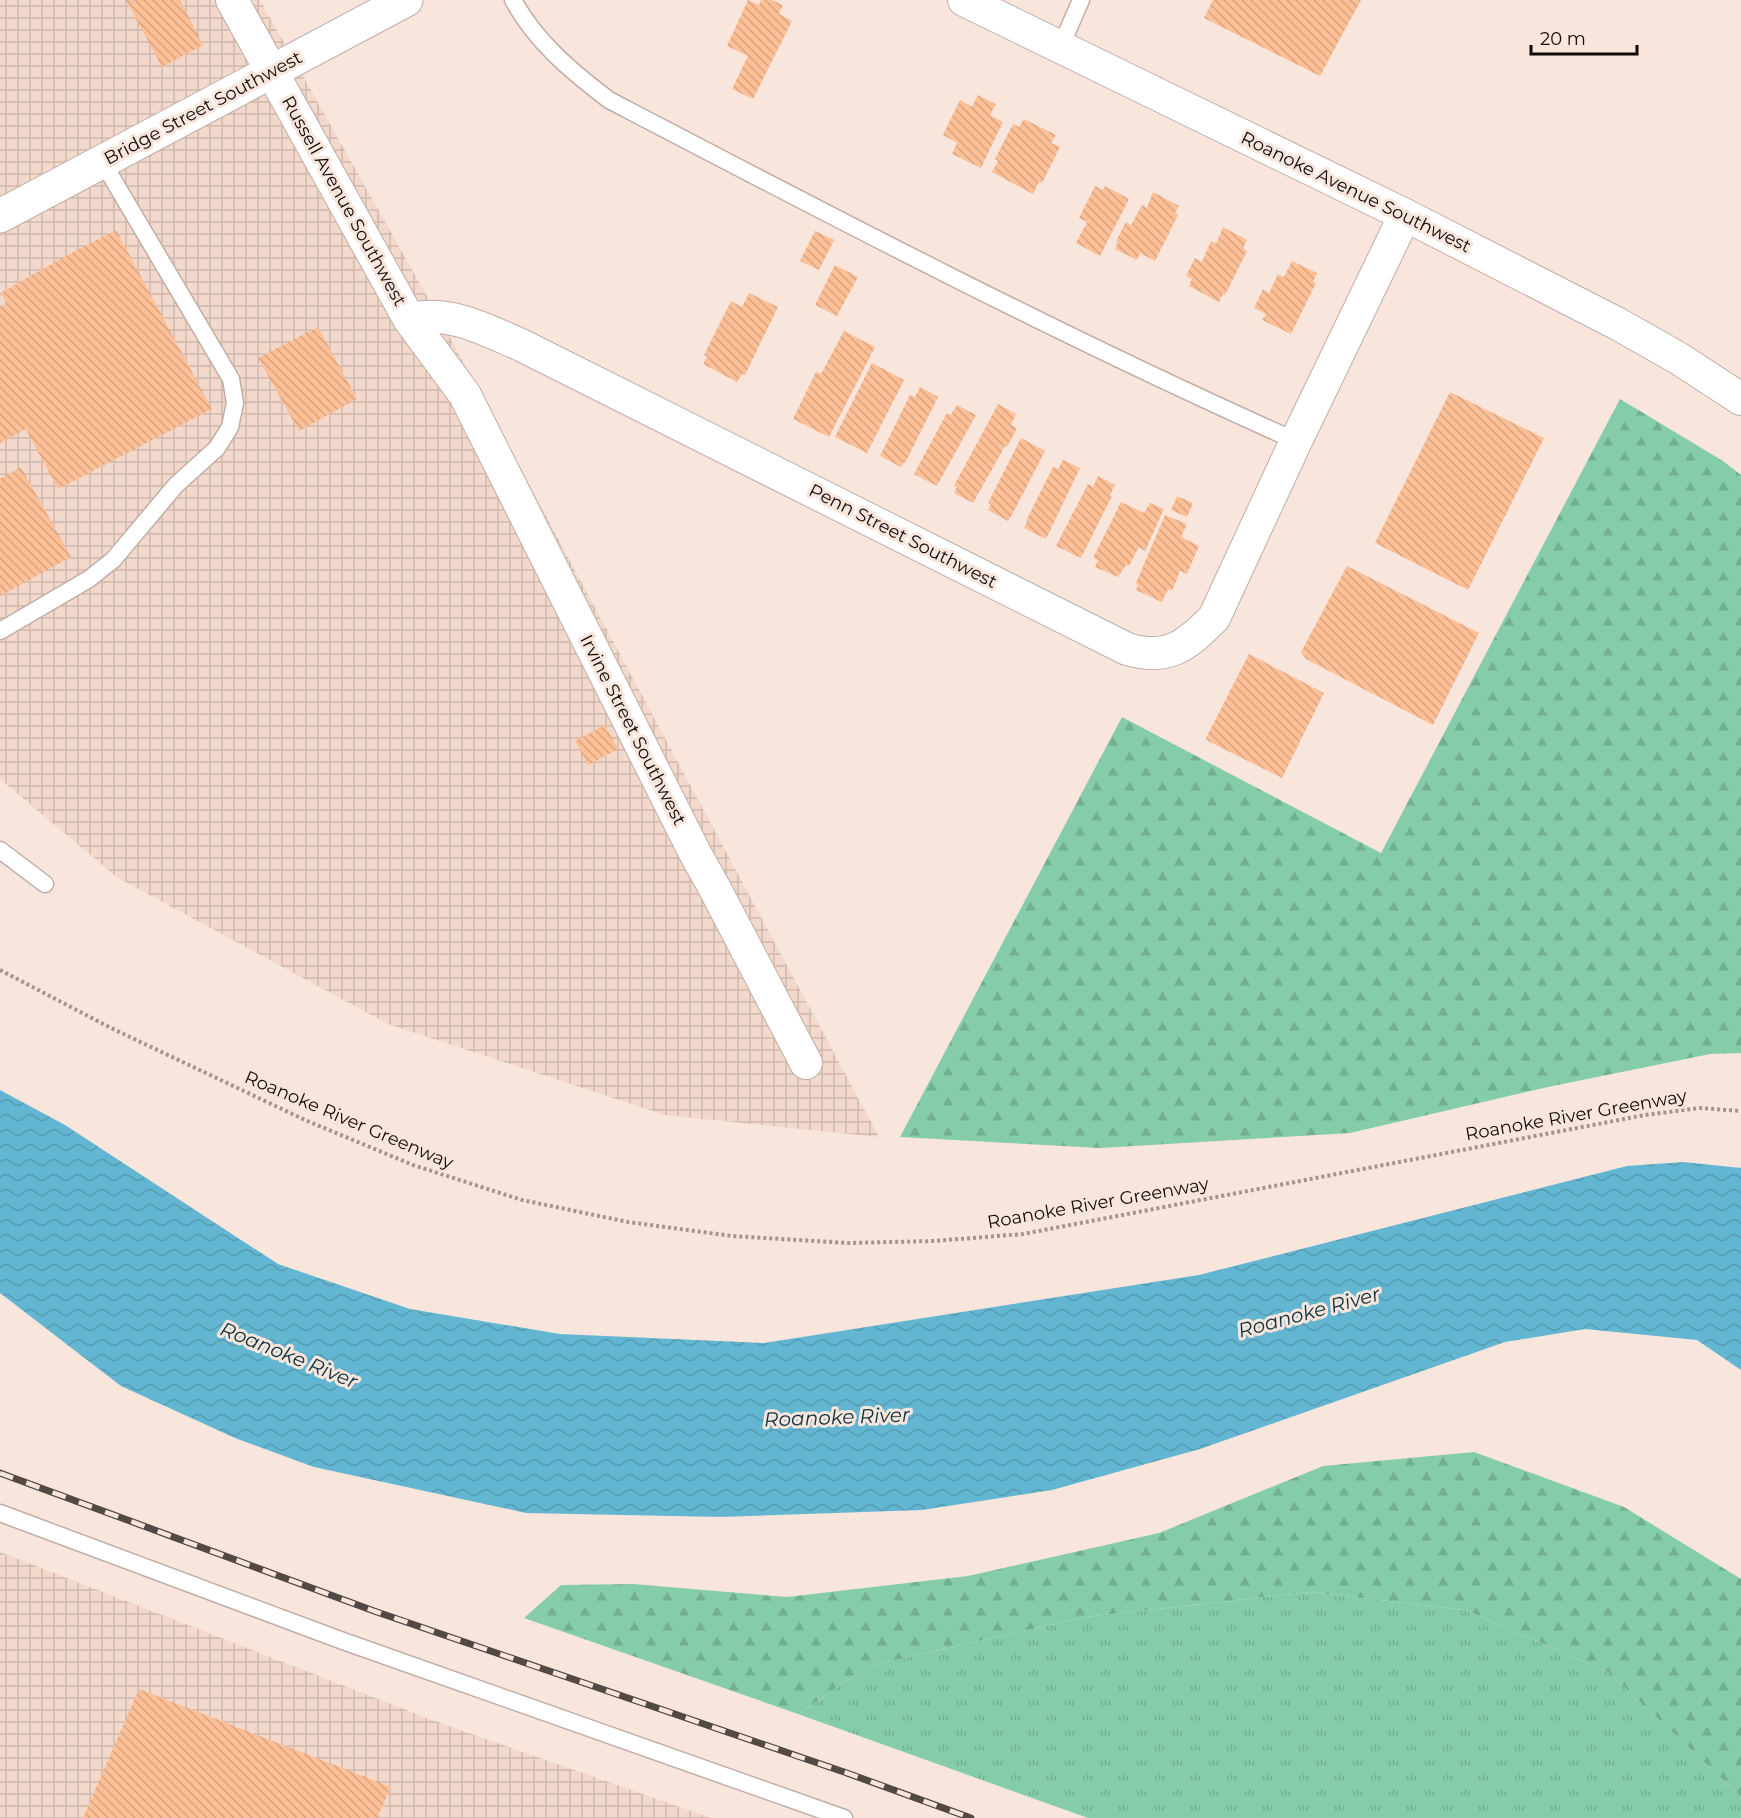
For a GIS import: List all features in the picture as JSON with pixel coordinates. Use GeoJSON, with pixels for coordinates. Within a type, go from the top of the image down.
{"type":"FeatureCollection","features":[{"type":"Feature","properties":{"kind":"street","name":"Russell Avenue Southwest"},"geometry":{"type":"LineString","coordinates":[[232,0],[409,319],[465,395]]}},
{"type":"Feature","properties":{"kind":"street","name":"Bridge Street Southwest"},"geometry":{"type":"LineString","coordinates":[[0,216],[406,0]]}},
{"type":"Feature","properties":{"kind":"street","name":"Roanoke Avenue Southwest"},"geometry":{"type":"LineString","coordinates":[[964,0],[1405,215],[1618,324],[1678,358],[1741,399]]}},
{"type":"Feature","properties":{"kind":"street"},"geometry":{"type":"LineString","coordinates":[[1296,441],[1405,215]]}},
{"type":"Feature","properties":{"kind":"street","name":"Penn Street Southwest"},"geometry":{"type":"LineString","coordinates":[[409,319],[442,316],[464,321],[521,345],[1127,649],[1144,654],[1167,652],[1194,638],[1214,618],[1296,441]]}},
{"type":"Feature","properties":{"kind":"street","name":"Irvine Street Southwest"},"geometry":{"type":"LineString","coordinates":[[465,395],[695,853],[806,1063]]}},
{"type":"Feature","properties":{"kind":"lane"},"geometry":{"type":"LineString","coordinates":[[513,0],[540,39],[568,69],[609,100],[894,249],[1189,394],[1296,441]]}},
{"type":"Feature","properties":{"kind":"lane"},"geometry":{"type":"LineString","coordinates":[[1060,48],[1081,0]]}},
{"type":"Feature","properties":{"kind":"lane"},"geometry":{"type":"LineString","coordinates":[[0,630],[88,579],[113,560],[176,485],[217,448],[230,427],[232,419],[235,403],[231,380],[102,162]]}},
{"type":"Feature","properties":{"kind":"lane"},"geometry":{"type":"LineString","coordinates":[[0,850],[45,884]]}},
{"type":"Feature","properties":{"kind":"lane"},"geometry":{"type":"LineString","coordinates":[[0,1513],[355,1645],[844,1818]]}},
{"type":"Feature","properties":{"kind":"path","name":"Roanoke River Greenway"},"geometry":{"type":"LineString","coordinates":[[0,970],[111,1028],[305,1120],[413,1165],[522,1200],[628,1222],[732,1236],[848,1243],[934,1241],[1023,1234],[1622,1119],[1700,1107],[1741,1111]]}},
{"type":"Feature","properties":{"kind":"shaded area"},"geometry":{"type":"Polygon","coordinates":[[[0,0],[260,0],[446,330],[879,1137],[665,1115],[388,1024],[118,878],[0,779],[0,0]]]}},
{"type":"Feature","properties":{"kind":"shaded area"},"geometry":{"type":"Polygon","coordinates":[[[0,1552],[432,1720],[711,1818],[0,1818],[0,1552]]]}},
{"type":"Feature","properties":{"kind":"green space"},"geometry":{"type":"Polygon","coordinates":[[[1620,399],[1723,461],[1741,475],[1741,1053],[1710,1054],[1548,1087],[1350,1133],[1100,1148],[900,1137],[1122,717],[1381,853],[1620,399]]]}},
{"type":"Feature","properties":{"kind":"green space"},"geometry":{"type":"Polygon","coordinates":[[[1474,1452],[1624,1507],[1741,1579],[1741,1800],[1738,1794],[1608,1672],[1465,1610],[1310,1592],[1085,1617],[869,1666],[798,1714],[524,1618],[561,1585],[633,1584],[787,1597],[968,1576],[1159,1533],[1323,1466],[1474,1452]]]}},
{"type":"Feature","properties":{"kind":"green space"},"geometry":{"type":"Polygon","coordinates":[[[1310,1592],[1465,1610],[1608,1672],[1738,1794],[1741,1800],[1741,1818],[1088,1818],[798,1714],[869,1666],[1085,1617],[1310,1592]]]}},
{"type":"Feature","properties":{"kind":"water","name":"Roanoke River"},"geometry":{"type":"Polygon","coordinates":[[[0,1090],[65,1125],[278,1264],[410,1309],[560,1334],[764,1343],[1199,1275],[1627,1166],[1683,1162],[1741,1168],[1741,1370],[1697,1340],[1585,1329],[1505,1342],[1200,1449],[1052,1490],[922,1510],[721,1517],[526,1513],[314,1467],[235,1438],[121,1386],[0,1293],[0,1090]]]}},
{"type":"Feature","properties":{"kind":"building"},"geometry":{"type":"Polygon","coordinates":[[[126,0],[180,0],[203,45],[162,67],[126,0]]]}},
{"type":"Feature","properties":{"kind":"building"},"geometry":{"type":"Polygon","coordinates":[[[748,0],[759,5],[761,0],[772,0],[783,5],[779,14],[792,21],[753,99],[732,89],[748,56],[727,46],[748,0]]]}},
{"type":"Feature","properties":{"kind":"building"},"geometry":{"type":"Polygon","coordinates":[[[1213,0],[1361,0],[1320,76],[1204,18],[1213,0]]]}},
{"type":"Feature","properties":{"kind":"building"},"geometry":{"type":"Polygon","coordinates":[[[978,95],[996,104],[990,115],[1003,122],[981,168],[952,154],[957,143],[943,135],[960,100],[972,107],[978,95]]]}},
{"type":"Feature","properties":{"kind":"building"},"geometry":{"type":"Polygon","coordinates":[[[1024,119],[1056,135],[1051,143],[1060,147],[1042,183],[1039,182],[1033,194],[992,172],[998,161],[995,159],[1013,124],[1019,127],[1024,119]]]}},
{"type":"Feature","properties":{"kind":"building"},"geometry":{"type":"Polygon","coordinates":[[[1095,186],[1103,190],[1105,186],[1129,199],[1100,256],[1076,243],[1087,222],[1079,218],[1095,186]]]}},
{"type":"Feature","properties":{"kind":"building"},"geometry":{"type":"Polygon","coordinates":[[[1153,192],[1179,206],[1175,213],[1178,215],[1155,261],[1140,253],[1137,260],[1115,249],[1118,242],[1116,241],[1126,222],[1131,225],[1142,205],[1147,208],[1153,192]]]}},
{"type":"Feature","properties":{"kind":"building"},"geometry":{"type":"Polygon","coordinates":[[[1223,227],[1247,240],[1243,248],[1247,251],[1225,295],[1223,294],[1219,302],[1189,286],[1192,279],[1186,276],[1195,258],[1202,262],[1211,241],[1216,244],[1223,227]]]}},
{"type":"Feature","properties":{"kind":"building"},"geometry":{"type":"Polygon","coordinates":[[[116,230],[212,409],[58,489],[26,429],[0,443],[0,307],[7,303],[1,293],[116,230]]]}},
{"type":"Feature","properties":{"kind":"building"},"geometry":{"type":"Polygon","coordinates":[[[815,231],[834,240],[819,270],[800,261],[815,231]]]}},
{"type":"Feature","properties":{"kind":"building"},"geometry":{"type":"Polygon","coordinates":[[[1292,261],[1317,273],[1313,282],[1316,283],[1291,334],[1262,320],[1266,314],[1254,308],[1263,289],[1269,293],[1278,274],[1284,277],[1292,261]]]}},
{"type":"Feature","properties":{"kind":"building"},"geometry":{"type":"Polygon","coordinates":[[[835,265],[858,277],[837,316],[815,305],[835,265]]]}},
{"type":"Feature","properties":{"kind":"building"},"geometry":{"type":"Polygon","coordinates":[[[749,293],[778,307],[745,375],[742,374],[737,382],[703,364],[707,357],[704,355],[731,301],[742,307],[749,293]]]}},
{"type":"Feature","properties":{"kind":"building"},"geometry":{"type":"Polygon","coordinates":[[[318,327],[357,399],[299,431],[258,358],[318,327]]]}},
{"type":"Feature","properties":{"kind":"building"},"geometry":{"type":"Polygon","coordinates":[[[844,331],[875,347],[829,437],[793,419],[816,372],[821,374],[844,331]]]}},
{"type":"Feature","properties":{"kind":"building"},"geometry":{"type":"Polygon","coordinates":[[[872,363],[904,380],[867,453],[835,437],[872,363]]]}},
{"type":"Feature","properties":{"kind":"building"},"geometry":{"type":"Polygon","coordinates":[[[920,387],[938,397],[901,467],[880,456],[910,395],[915,397],[920,387]]]}},
{"type":"Feature","properties":{"kind":"building"},"geometry":{"type":"Polygon","coordinates":[[[1450,392],[1544,438],[1468,590],[1375,543],[1450,392]]]}},
{"type":"Feature","properties":{"kind":"building"},"geometry":{"type":"Polygon","coordinates":[[[998,404],[1016,414],[1011,425],[1017,428],[973,503],[954,493],[957,487],[954,486],[998,404]]]}},
{"type":"Feature","properties":{"kind":"building"},"geometry":{"type":"Polygon","coordinates":[[[957,405],[976,415],[937,486],[914,474],[947,413],[951,415],[957,405]]]}},
{"type":"Feature","properties":{"kind":"building"},"geometry":{"type":"Polygon","coordinates":[[[1021,438],[1045,451],[1008,521],[988,510],[991,504],[988,503],[1021,438]]]}},
{"type":"Feature","properties":{"kind":"building"},"geometry":{"type":"Polygon","coordinates":[[[1063,460],[1080,468],[1046,539],[1024,528],[1053,467],[1058,469],[1063,460]]]}},
{"type":"Feature","properties":{"kind":"building"},"geometry":{"type":"Polygon","coordinates":[[[21,467],[71,557],[0,596],[0,479],[21,467]]]}},
{"type":"Feature","properties":{"kind":"building"},"geometry":{"type":"Polygon","coordinates":[[[1098,476],[1115,485],[1110,495],[1112,496],[1081,558],[1056,546],[1088,484],[1093,487],[1098,476]]]}},
{"type":"Feature","properties":{"kind":"building"},"geometry":{"type":"Polygon","coordinates":[[[1177,496],[1193,503],[1187,517],[1171,510],[1177,496]]]}},
{"type":"Feature","properties":{"kind":"building"},"geometry":{"type":"Polygon","coordinates":[[[1121,502],[1144,513],[1150,503],[1164,509],[1145,551],[1139,547],[1129,566],[1126,565],[1118,577],[1095,567],[1098,560],[1093,558],[1121,502]]]}},
{"type":"Feature","properties":{"kind":"building"},"geometry":{"type":"Polygon","coordinates":[[[1165,515],[1187,524],[1181,537],[1199,546],[1187,574],[1180,571],[1172,591],[1168,589],[1162,602],[1136,590],[1138,585],[1136,583],[1165,515]]]}},
{"type":"Feature","properties":{"kind":"building"},"geometry":{"type":"Polygon","coordinates":[[[1347,566],[1479,633],[1433,725],[1306,659],[1301,652],[1347,566]]]}},
{"type":"Feature","properties":{"kind":"building"},"geometry":{"type":"Polygon","coordinates":[[[1249,654],[1324,693],[1282,778],[1206,738],[1249,654]]]}},
{"type":"Feature","properties":{"kind":"building"},"geometry":{"type":"Polygon","coordinates":[[[605,725],[618,749],[588,765],[575,741],[605,725]]]}},
{"type":"Feature","properties":{"kind":"building"},"geometry":{"type":"Polygon","coordinates":[[[139,1689],[391,1787],[377,1818],[83,1818],[139,1689]]]}},
{"type":"Feature","properties":{"kind":"railway"},"geometry":{"type":"LineString","coordinates":[[0,1473],[374,1611],[844,1772],[971,1818]]}}]}
